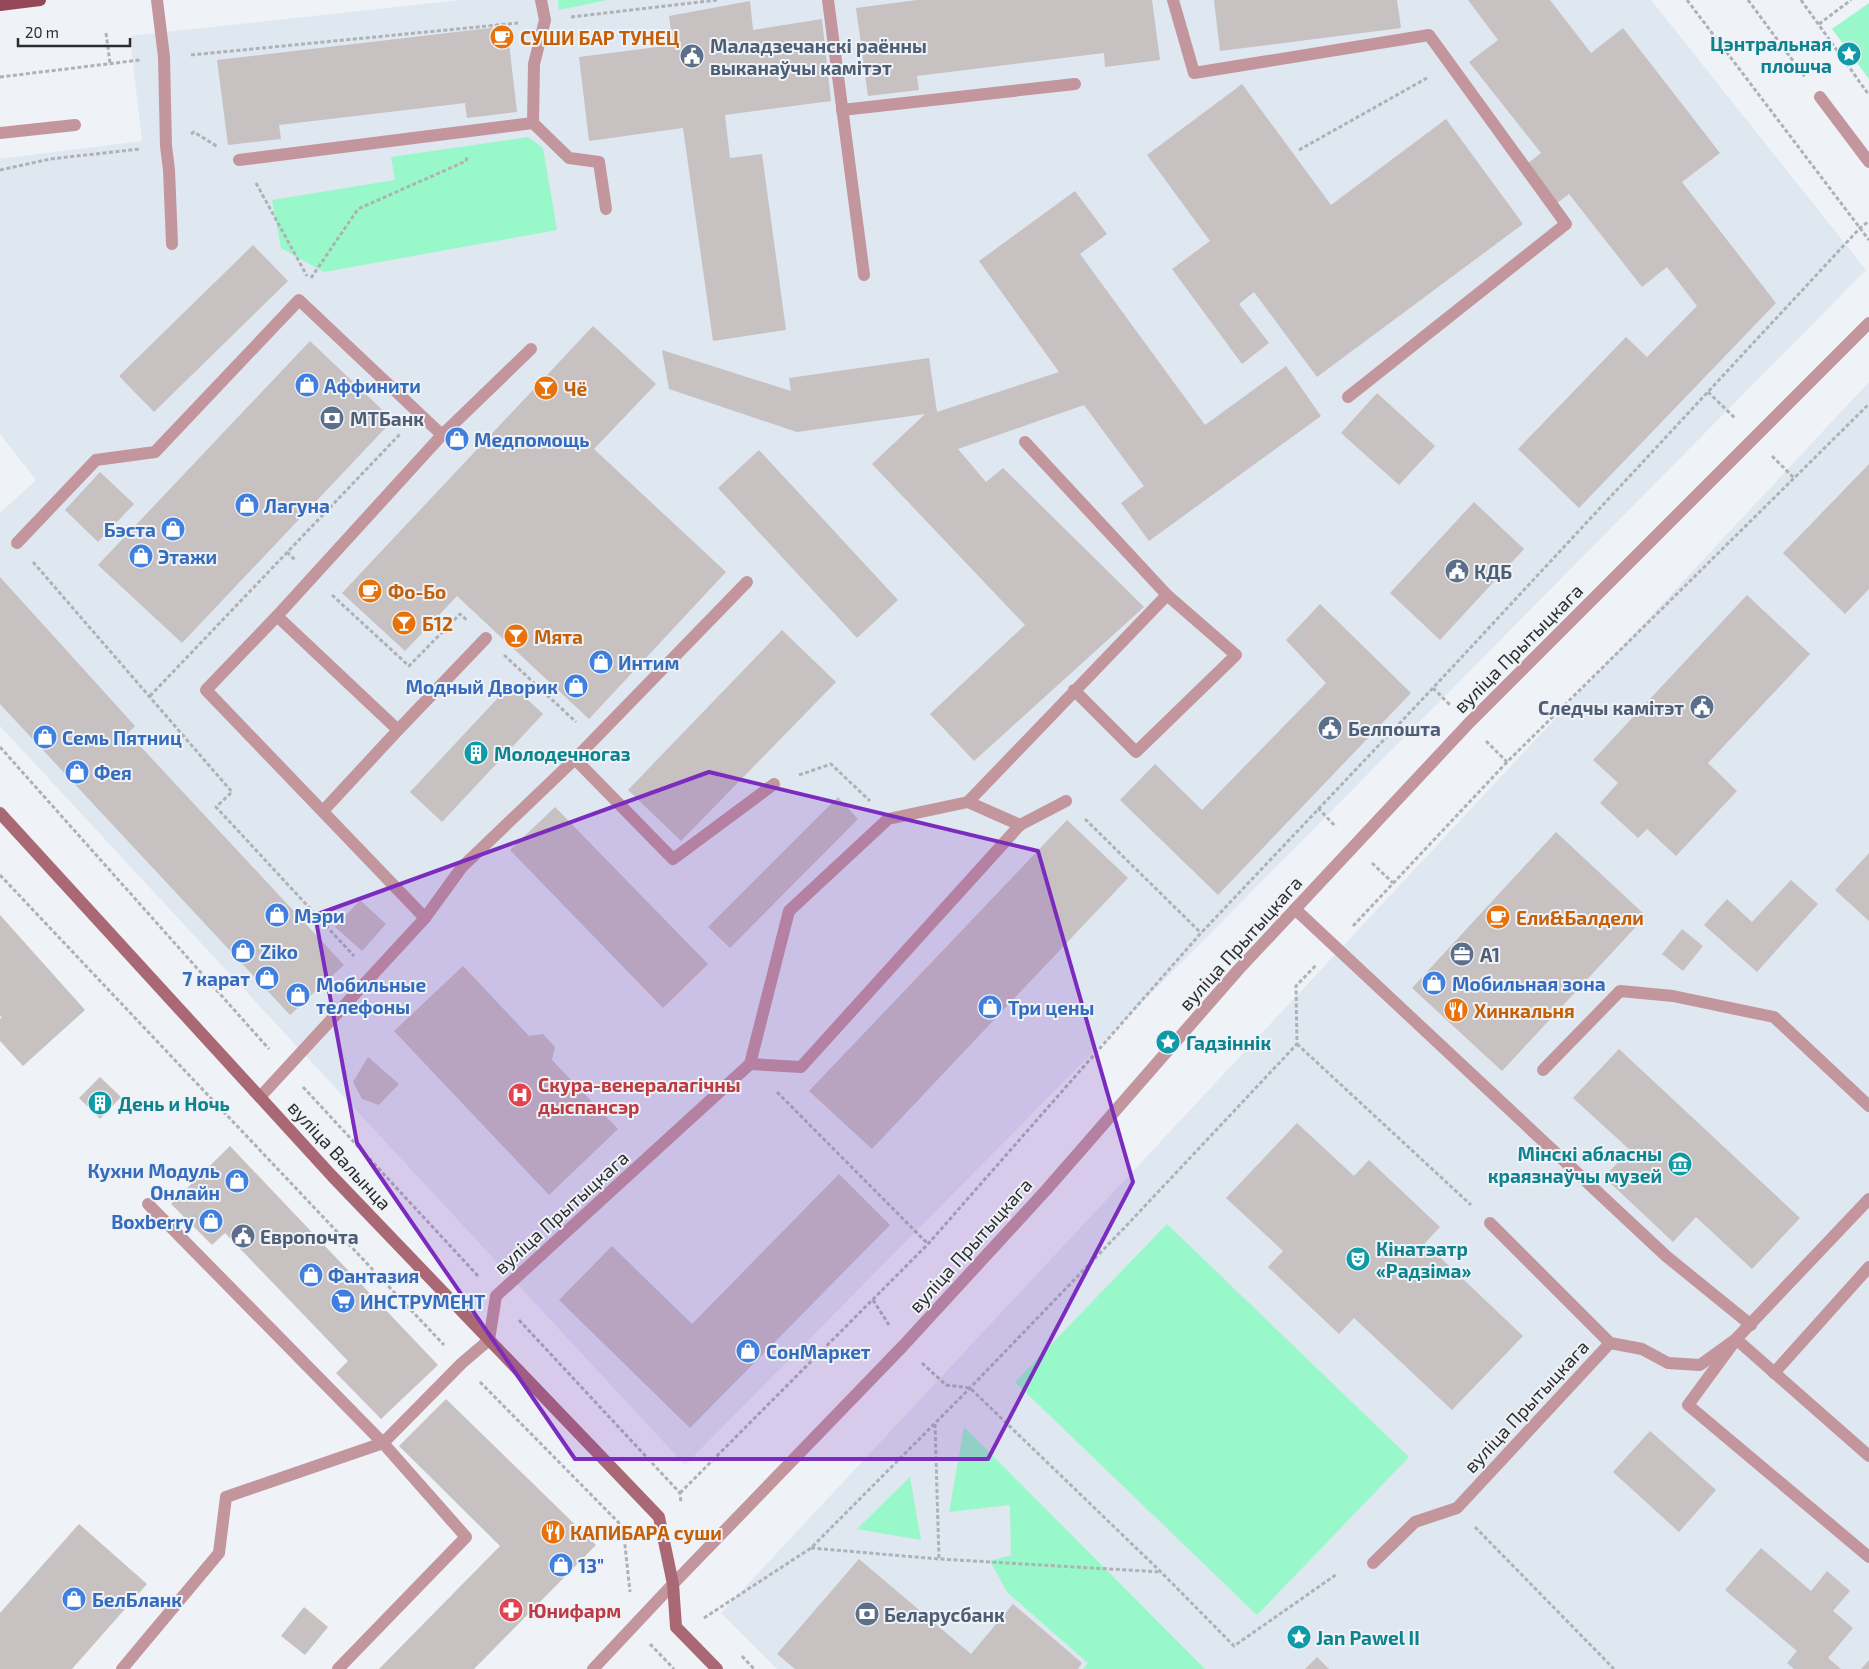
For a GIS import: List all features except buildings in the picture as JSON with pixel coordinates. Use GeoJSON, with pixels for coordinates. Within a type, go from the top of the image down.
{"type":"FeatureCollection","features":[{"type":"Feature","properties":{"kind":"main road"},"geometry":{"type":"LineString","coordinates":[[0,5],[40,0]]}},
{"type":"Feature","properties":{"kind":"street"},"geometry":{"type":"LineString","coordinates":[[157,0],[164,57],[166,146],[172,244]]}},
{"type":"Feature","properties":{"kind":"street"},"geometry":{"type":"LineString","coordinates":[[541,0],[544,20],[534,64],[533,123],[569,158],[599,162],[606,209]]}},
{"type":"Feature","properties":{"kind":"street"},"geometry":{"type":"LineString","coordinates":[[828,0],[864,275]]}},
{"type":"Feature","properties":{"kind":"street"},"geometry":{"type":"LineString","coordinates":[[1173,0],[1194,73],[1429,35],[1566,224],[1348,397]]}},
{"type":"Feature","properties":{"kind":"street"},"geometry":{"type":"LineString","coordinates":[[842,110],[1075,84]]}},
{"type":"Feature","properties":{"kind":"street"},"geometry":{"type":"LineString","coordinates":[[1820,97],[1869,162]]}},
{"type":"Feature","properties":{"kind":"street"},"geometry":{"type":"LineString","coordinates":[[239,160],[533,123]]}},
{"type":"Feature","properties":{"kind":"street"},"geometry":{"type":"LineString","coordinates":[[0,133],[75,125]]}},
{"type":"Feature","properties":{"kind":"street"},"geometry":{"type":"LineString","coordinates":[[17,543],[96,460],[155,452],[298,300],[442,435]]}},
{"type":"Feature","properties":{"kind":"street","name":"вуліца Прытыцкага"},"geometry":{"type":"LineString","coordinates":[[593,1669],[902,1346],[1046,1189],[1239,969],[1469,723],[1869,323]]}},
{"type":"Feature","properties":{"kind":"street"},"geometry":{"type":"LineString","coordinates":[[426,918],[206,690],[277,616],[442,435],[531,349]]}},
{"type":"Feature","properties":{"kind":"street"},"geometry":{"type":"LineString","coordinates":[[1026,442],[1167,595],[1236,655],[1136,752],[1074,690]]}},
{"type":"Feature","properties":{"kind":"street"},"geometry":{"type":"LineString","coordinates":[[260,1098],[426,918],[462,867],[575,759],[747,582]]}},
{"type":"Feature","properties":{"kind":"street"},"geometry":{"type":"LineString","coordinates":[[1066,801],[1020,825],[801,1067],[750,1064],[789,911],[888,819],[968,802],[1167,595]]}},
{"type":"Feature","properties":{"kind":"street"},"geometry":{"type":"LineString","coordinates":[[277,616],[398,730]]}},
{"type":"Feature","properties":{"kind":"street"},"geometry":{"type":"LineString","coordinates":[[323,811],[486,638]]}},
{"type":"Feature","properties":{"kind":"street"},"geometry":{"type":"LineString","coordinates":[[575,759],[674,859],[774,784]]}},
{"type":"Feature","properties":{"kind":"street"},"geometry":{"type":"LineString","coordinates":[[968,802],[1020,825]]}},
{"type":"Feature","properties":{"kind":"street","name":"вуліца Валынца"},"geometry":{"type":"LineString","coordinates":[[0,813],[332,1176],[658,1517],[673,1584]]}},
{"type":"Feature","properties":{"kind":"street"},"geometry":{"type":"LineString","coordinates":[[1295,909],[1666,1256],[1751,1325]]}},
{"type":"Feature","properties":{"kind":"street"},"geometry":{"type":"LineString","coordinates":[[1543,1070],[1620,991],[1673,996],[1774,1017],[1869,1106]]}},
{"type":"Feature","properties":{"kind":"street","name":"вуліца Прытыцкага"},"geometry":{"type":"LineString","coordinates":[[489,1340],[496,1296],[750,1064]]}},
{"type":"Feature","properties":{"kind":"street","name":"вуліца Прытыцкага"},"geometry":{"type":"LineString","coordinates":[[1373,1563],[1415,1522],[1457,1508],[1610,1344],[1642,1349],[1668,1363],[1700,1365],[1736,1339],[1751,1325],[1869,1199]]}},
{"type":"Feature","properties":{"kind":"street"},"geometry":{"type":"LineString","coordinates":[[148,1204],[383,1443],[466,1537],[338,1669]]}},
{"type":"Feature","properties":{"kind":"street"},"geometry":{"type":"LineString","coordinates":[[1490,1223],[1610,1344]]}},
{"type":"Feature","properties":{"kind":"street"},"geometry":{"type":"LineString","coordinates":[[1774,1373],[1869,1267]]}},
{"type":"Feature","properties":{"kind":"street"},"geometry":{"type":"LineString","coordinates":[[1869,1456],[1736,1339],[1688,1406],[1869,1557]]}},
{"type":"Feature","properties":{"kind":"street"},"geometry":{"type":"LineString","coordinates":[[122,1669],[219,1553],[226,1497],[383,1443],[462,1363],[489,1340]]}},
{"type":"Feature","properties":{"kind":"street"},"geometry":{"type":"LineString","coordinates":[[673,1584],[676,1627],[717,1669]]}},
{"type":"Feature","properties":{"kind":"path"},"geometry":{"type":"LineString","coordinates":[[0,77],[164,57],[544,20],[717,0]]}},
{"type":"Feature","properties":{"kind":"path"},"geometry":{"type":"LineString","coordinates":[[1687,0],[1869,240]]}},
{"type":"Feature","properties":{"kind":"path"},"geometry":{"type":"LineString","coordinates":[[1748,0],[1820,97]]}},
{"type":"Feature","properties":{"kind":"path"},"geometry":{"type":"LineString","coordinates":[[1801,0],[1869,95]]}},
{"type":"Feature","properties":{"kind":"path"},"geometry":{"type":"LineString","coordinates":[[1819,24],[1851,0]]}},
{"type":"Feature","properties":{"kind":"path"},"geometry":{"type":"LineString","coordinates":[[106,34],[110,63]]}},
{"type":"Feature","properties":{"kind":"path"},"geometry":{"type":"LineString","coordinates":[[1299,150],[1428,77],[1434,85]]}},
{"type":"Feature","properties":{"kind":"path"},"geometry":{"type":"LineString","coordinates":[[194,132],[239,160],[255,181],[309,280],[358,209],[466,161],[477,130]]}},
{"type":"Feature","properties":{"kind":"path"},"geometry":{"type":"LineString","coordinates":[[0,170],[50,159],[166,146]]}},
{"type":"Feature","properties":{"kind":"path"},"geometry":{"type":"LineString","coordinates":[[680,1492],[928,1244],[1201,933],[1433,688],[1860,228],[1869,221]]}},
{"type":"Feature","properties":{"kind":"path"},"geometry":{"type":"LineString","coordinates":[[1490,1223],[1298,1044],[1296,986],[1507,762],[1869,404]]}},
{"type":"Feature","properties":{"kind":"path"},"geometry":{"type":"LineString","coordinates":[[150,696],[419,414]]}},
{"type":"Feature","properties":{"kind":"path"},"geometry":{"type":"LineString","coordinates":[[17,543],[232,792],[216,807],[373,976]]}},
{"type":"Feature","properties":{"kind":"path"},"geometry":{"type":"LineString","coordinates":[[0,747],[286,1069],[680,1492],[682,1511]]}},
{"type":"Feature","properties":{"kind":"path"},"geometry":{"type":"LineString","coordinates":[[774,784],[831,764],[888,819]]}},
{"type":"Feature","properties":{"kind":"path"},"geometry":{"type":"LineString","coordinates":[[1066,801],[1201,933]]}},
{"type":"Feature","properties":{"kind":"path"},"geometry":{"type":"LineString","coordinates":[[0,875],[462,1363],[623,1527],[634,1626],[674,1669]]}},
{"type":"Feature","properties":{"kind":"path"},"geometry":{"type":"LineString","coordinates":[[710,1624],[703,1617],[811,1548],[970,1388],[1298,1044]]}},
{"type":"Feature","properties":{"kind":"path"},"geometry":{"type":"LineString","coordinates":[[750,1064],[928,1244]]}},
{"type":"Feature","properties":{"kind":"path"},"geometry":{"type":"LineString","coordinates":[[902,1346],[946,1385],[970,1388],[1161,1572],[1234,1646],[1337,1574]]}},
{"type":"Feature","properties":{"kind":"path"},"geometry":{"type":"LineString","coordinates":[[935,1423],[939,1559]]}},
{"type":"Feature","properties":{"kind":"path"},"geometry":{"type":"LineString","coordinates":[[1457,1508],[1614,1669]]}},
{"type":"Feature","properties":{"kind":"path"},"geometry":{"type":"LineString","coordinates":[[811,1548],[939,1559],[1161,1572]]}},
{"type":"Feature","properties":{"kind":"path"},"geometry":{"type":"LineString","coordinates":[[741,1656],[754,1669]]}},
{"type":"Feature","properties":{"kind":"highlighted area"},"geometry":{"type":"Polygon","coordinates":[[[709,772],[1038,851],[1133,1182],[988,1459],[575,1459],[357,1143],[315,915],[709,772]]]}},
{"type":"Feature","properties":{"kind":"shaded area"},"geometry":{"type":"Polygon","coordinates":[[[460,0],[1651,0],[1866,270],[685,1465],[0,726],[0,513],[36,480],[0,434],[0,159],[142,141],[130,36],[460,0]]]}},
{"type":"Feature","properties":{"kind":"shaded area"},"geometry":{"type":"Polygon","coordinates":[[[1869,382],[1869,1669],[777,1669],[721,1613],[1869,382]]]}},
{"type":"Feature","properties":{"kind":"green space"},"geometry":{"type":"Polygon","coordinates":[[[558,0],[607,0],[559,10],[558,0]]]}},
{"type":"Feature","properties":{"kind":"green space"},"geometry":{"type":"Polygon","coordinates":[[[1869,3],[1869,79],[1832,29],[1869,3]]]}},
{"type":"Feature","properties":{"kind":"green space"},"geometry":{"type":"Polygon","coordinates":[[[528,137],[543,148],[557,230],[324,272],[281,248],[272,200],[395,180],[391,157],[528,137]]]}},
{"type":"Feature","properties":{"kind":"green space"},"geometry":{"type":"Polygon","coordinates":[[[1167,1224],[1409,1457],[1257,1615],[1015,1382],[1167,1224]]]}},
{"type":"Feature","properties":{"kind":"green space"},"geometry":{"type":"Polygon","coordinates":[[[964,1427],[1205,1669],[1083,1669],[1088,1663],[1007,1592],[990,1561],[1011,1555],[1010,1505],[949,1512],[964,1427]]]}},
{"type":"Feature","properties":{"kind":"green space"},"geometry":{"type":"Polygon","coordinates":[[[910,1477],[921,1540],[857,1529],[910,1477]]]}},
{"type":"Feature","properties":{"kind":"place","name":"СУШИ БАР ТУНЕЦ"},"geometry":{"type":"Point","coordinates":[502,37]}},
{"type":"Feature","properties":{"kind":"place","name":"Цэнтральная плошча"},"geometry":{"type":"Point","coordinates":[1849,54]}},
{"type":"Feature","properties":{"kind":"place","name":"Маладзечанскі раённы выканаўчы камітэт"},"geometry":{"type":"Point","coordinates":[692,56]}},
{"type":"Feature","properties":{"kind":"place","name":"Аффинити"},"geometry":{"type":"Point","coordinates":[307,385]}},
{"type":"Feature","properties":{"kind":"place","name":"Чё"},"geometry":{"type":"Point","coordinates":[546,388]}},
{"type":"Feature","properties":{"kind":"place","name":"МТБанк"},"geometry":{"type":"Point","coordinates":[332,418]}},
{"type":"Feature","properties":{"kind":"place","name":"Медпомощь"},"geometry":{"type":"Point","coordinates":[457,439]}},
{"type":"Feature","properties":{"kind":"place","name":"Лагуна"},"geometry":{"type":"Point","coordinates":[247,505]}},
{"type":"Feature","properties":{"kind":"place","name":"Бэста"},"geometry":{"type":"Point","coordinates":[173,529]}},
{"type":"Feature","properties":{"kind":"place","name":"Этажи"},"geometry":{"type":"Point","coordinates":[141,556]}},
{"type":"Feature","properties":{"kind":"place","name":"КДБ"},"geometry":{"type":"Point","coordinates":[1457,571]}},
{"type":"Feature","properties":{"kind":"place","name":"Фо-Бо"},"geometry":{"type":"Point","coordinates":[370,591]}},
{"type":"Feature","properties":{"kind":"place","name":"Б12"},"geometry":{"type":"Point","coordinates":[404,623]}},
{"type":"Feature","properties":{"kind":"place","name":"Мята"},"geometry":{"type":"Point","coordinates":[516,636]}},
{"type":"Feature","properties":{"kind":"place","name":"Интим"},"geometry":{"type":"Point","coordinates":[601,662]}},
{"type":"Feature","properties":{"kind":"place","name":"Модный Дворик"},"geometry":{"type":"Point","coordinates":[576,686]}},
{"type":"Feature","properties":{"kind":"place","name":"Следчы камітэт"},"geometry":{"type":"Point","coordinates":[1702,707]}},
{"type":"Feature","properties":{"kind":"place","name":"Белпошта"},"geometry":{"type":"Point","coordinates":[1330,728]}},
{"type":"Feature","properties":{"kind":"place","name":"Семь Пятниц"},"geometry":{"type":"Point","coordinates":[45,737]}},
{"type":"Feature","properties":{"kind":"place","name":"Молодечногаз"},"geometry":{"type":"Point","coordinates":[476,753]}},
{"type":"Feature","properties":{"kind":"place","name":"Фея"},"geometry":{"type":"Point","coordinates":[77,772]}},
{"type":"Feature","properties":{"kind":"place","name":"Мэри"},"geometry":{"type":"Point","coordinates":[277,915]}},
{"type":"Feature","properties":{"kind":"place","name":"Ели&Балдели"},"geometry":{"type":"Point","coordinates":[1498,917]}},
{"type":"Feature","properties":{"kind":"place","name":"Ziko"},"geometry":{"type":"Point","coordinates":[243,951]}},
{"type":"Feature","properties":{"kind":"place","name":"A1"},"geometry":{"type":"Point","coordinates":[1462,954]}},
{"type":"Feature","properties":{"kind":"place","name":"7 карат"},"geometry":{"type":"Point","coordinates":[267,978]}},
{"type":"Feature","properties":{"kind":"place","name":"Мобильная зона"},"geometry":{"type":"Point","coordinates":[1434,983]}},
{"type":"Feature","properties":{"kind":"place","name":"Мобильные телефоны"},"geometry":{"type":"Point","coordinates":[298,995]}},
{"type":"Feature","properties":{"kind":"place","name":"Три цены"},"geometry":{"type":"Point","coordinates":[990,1007]}},
{"type":"Feature","properties":{"kind":"place","name":"Хинкальня"},"geometry":{"type":"Point","coordinates":[1456,1010]}},
{"type":"Feature","properties":{"kind":"place","name":"Гадзіннік"},"geometry":{"type":"Point","coordinates":[1168,1042]}},
{"type":"Feature","properties":{"kind":"place","name":"Скура-венералагічны дыспансэр"},"geometry":{"type":"Point","coordinates":[520,1095]}},
{"type":"Feature","properties":{"kind":"place","name":"День и Ночь"},"geometry":{"type":"Point","coordinates":[100,1103]}},
{"type":"Feature","properties":{"kind":"place","name":"Мінскі абласны краязнаўчы музей"},"geometry":{"type":"Point","coordinates":[1680,1164]}},
{"type":"Feature","properties":{"kind":"place","name":"Кухни Модуль Онлайн"},"geometry":{"type":"Point","coordinates":[237,1181]}},
{"type":"Feature","properties":{"kind":"place","name":"Boxberry"},"geometry":{"type":"Point","coordinates":[211,1221]}},
{"type":"Feature","properties":{"kind":"place","name":"Европочта"},"geometry":{"type":"Point","coordinates":[243,1236]}},
{"type":"Feature","properties":{"kind":"place","name":"Кінатэатр «Радзіма»"},"geometry":{"type":"Point","coordinates":[1358,1259]}},
{"type":"Feature","properties":{"kind":"place","name":"Фантазия"},"geometry":{"type":"Point","coordinates":[311,1275]}},
{"type":"Feature","properties":{"kind":"place","name":"ИНСТРУМЕНТ"},"geometry":{"type":"Point","coordinates":[343,1301]}},
{"type":"Feature","properties":{"kind":"place","name":"СонМаркет"},"geometry":{"type":"Point","coordinates":[748,1351]}},
{"type":"Feature","properties":{"kind":"place","name":"КАПИБАРА суши"},"geometry":{"type":"Point","coordinates":[553,1532]}},
{"type":"Feature","properties":{"kind":"place","name":"13\""},"geometry":{"type":"Point","coordinates":[561,1565]}},
{"type":"Feature","properties":{"kind":"place","name":"БелБланк"},"geometry":{"type":"Point","coordinates":[74,1599]}},
{"type":"Feature","properties":{"kind":"place","name":"Юнифарм"},"geometry":{"type":"Point","coordinates":[511,1610]}},
{"type":"Feature","properties":{"kind":"place","name":"Беларусбанк"},"geometry":{"type":"Point","coordinates":[867,1614]}},
{"type":"Feature","properties":{"kind":"place","name":"Jan Pawel II"},"geometry":{"type":"Point","coordinates":[1299,1637]}}]}
